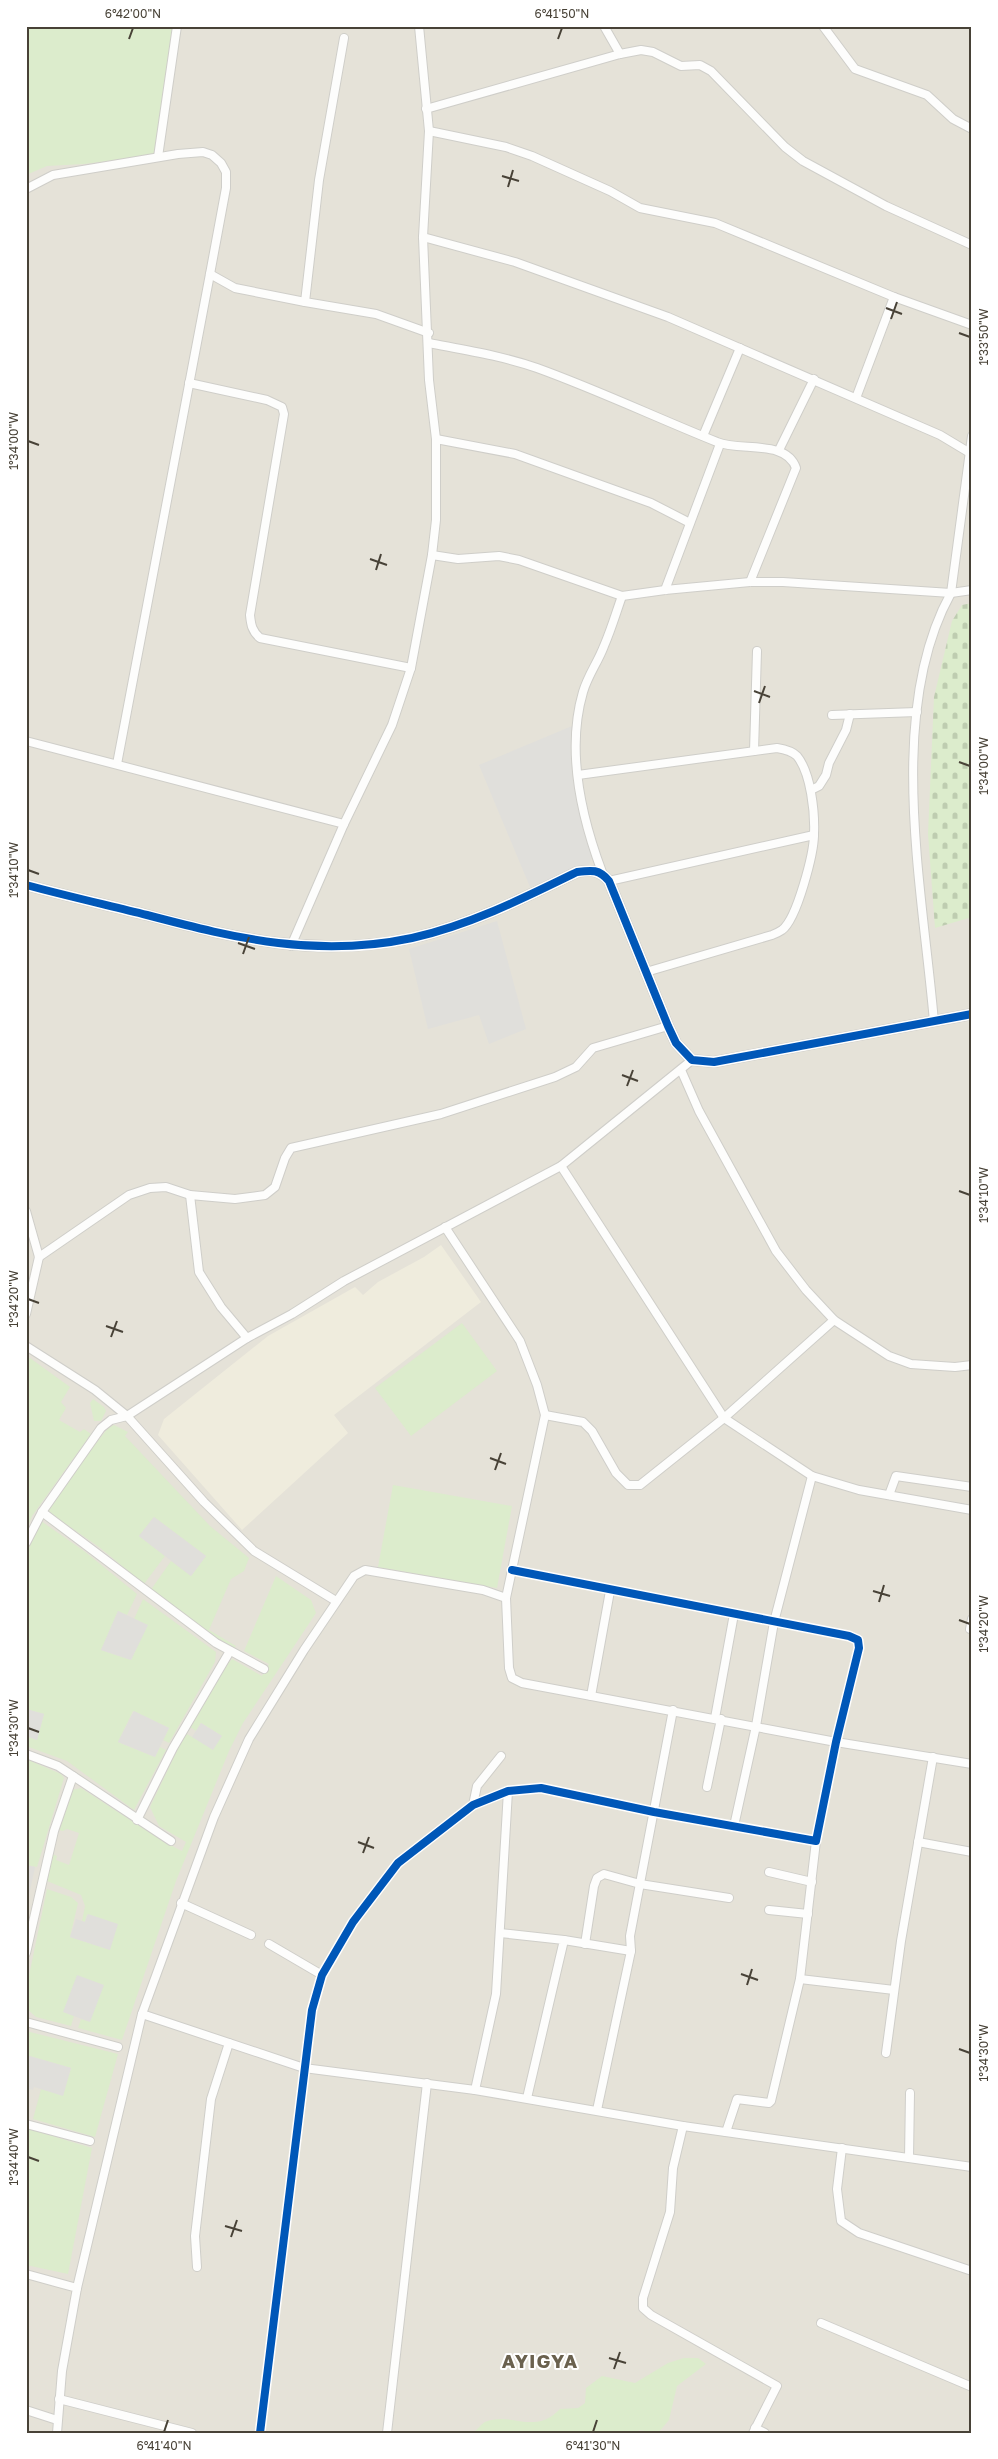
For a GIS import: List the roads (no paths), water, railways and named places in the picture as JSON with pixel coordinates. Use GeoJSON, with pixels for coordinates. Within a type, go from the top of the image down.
{"type":"FeatureCollection","features":[{"type":"Feature","properties":{"kind":"street"},"geometry":{"type":"LineString","coordinates":[[158,157],[177,26]]}},
{"type":"Feature","properties":{"kind":"street"},"geometry":{"type":"LineString","coordinates":[[291,946],[344,824],[392,725],[411,668],[432,555],[436,520],[436,439],[430,380],[423,237],[429,131],[419,26]]}},
{"type":"Feature","properties":{"kind":"street"},"geometry":{"type":"LineString","coordinates":[[604,26],[620,54]]}},
{"type":"Feature","properties":{"kind":"street"},"geometry":{"type":"LineString","coordinates":[[823,26],[855,69],[927,96],[952,118],[972,129]]}},
{"type":"Feature","properties":{"kind":"street"},"geometry":{"type":"LineString","coordinates":[[305,302],[318,189],[344,38]]}},
{"type":"Feature","properties":{"kind":"street"},"geometry":{"type":"LineString","coordinates":[[426,108],[620,54],[640,50],[653,52],[682,66],[700,65],[711,71],[785,147],[803,161],[886,206],[972,245]]}},
{"type":"Feature","properties":{"kind":"street"},"geometry":{"type":"LineString","coordinates":[[429,131],[506,147],[532,156],[610,191],[640,208],[715,223],[894,297],[972,325]]}},
{"type":"Feature","properties":{"kind":"street"},"geometry":{"type":"LineString","coordinates":[[26,189],[53,175],[158,157],[203,152],[212,155],[221,163],[226,172],[210,274],[117,764]]}},
{"type":"Feature","properties":{"kind":"street"},"geometry":{"type":"LineString","coordinates":[[423,237],[515,262],[668,317],[940,435],[970,453]]}},
{"type":"Feature","properties":{"kind":"street"},"geometry":{"type":"LineString","coordinates":[[210,274],[235,288],[376,314],[428,333]]}},
{"type":"Feature","properties":{"kind":"street"},"geometry":{"type":"LineString","coordinates":[[856,398],[894,297]]}},
{"type":"Feature","properties":{"kind":"street"},"geometry":{"type":"LineString","coordinates":[[429,343],[535,367],[643,409],[720,444],[779,450],[794,462],[796,468],[750,582]]}},
{"type":"Feature","properties":{"kind":"street"},"geometry":{"type":"LineString","coordinates":[[704,436],[740,348]]}},
{"type":"Feature","properties":{"kind":"street"},"geometry":{"type":"LineString","coordinates":[[779,450],[814,379]]}},
{"type":"Feature","properties":{"kind":"street"},"geometry":{"type":"LineString","coordinates":[[189,384],[276,403],[282,407],[284,414],[250,615],[251,626],[255,633],[260,638],[411,668]]}},
{"type":"Feature","properties":{"kind":"street"},"geometry":{"type":"LineString","coordinates":[[934,1022],[914,833],[914,738],[921,685],[932,641],[939,616],[951,593],[972,436]]}},
{"type":"Feature","properties":{"kind":"street"},"geometry":{"type":"LineString","coordinates":[[436,439],[515,454],[632,496],[690,522]]}},
{"type":"Feature","properties":{"kind":"street"},"geometry":{"type":"LineString","coordinates":[[665,590],[720,444]]}},
{"type":"Feature","properties":{"kind":"street"},"geometry":{"type":"LineString","coordinates":[[432,555],[458,559],[499,556],[520,560],[622,596],[750,582],[783,582],[951,593],[972,590]]}},
{"type":"Feature","properties":{"kind":"street"},"geometry":{"type":"LineString","coordinates":[[622,596],[604,648],[583,691],[576,736],[580,796],[589,837],[602,872],[609,881],[676,1043],[692,1060],[714,1062],[972,1014]]}},
{"type":"Feature","properties":{"kind":"street"},"geometry":{"type":"LineString","coordinates":[[754,751],[757,651]]}},
{"type":"Feature","properties":{"kind":"street"},"geometry":{"type":"LineString","coordinates":[[832,715],[917,712]]}},
{"type":"Feature","properties":{"kind":"street"},"geometry":{"type":"LineString","coordinates":[[810,790],[819,786],[826,775],[829,763],[846,730],[850,714]]}},
{"type":"Feature","properties":{"kind":"street"},"geometry":{"type":"LineString","coordinates":[[26,740],[344,824]]}},
{"type":"Feature","properties":{"kind":"street"},"geometry":{"type":"LineString","coordinates":[[578,775],[777,748],[788,750],[797,756],[810,784],[814,835],[804,884],[797,904],[783,930],[772,935],[646,972]]}},
{"type":"Feature","properties":{"kind":"street"},"geometry":{"type":"LineString","coordinates":[[609,881],[814,835]]}},
{"type":"Feature","properties":{"kind":"street"},"geometry":{"type":"LineString","coordinates":[[26,885],[196,928],[291,946],[336,946],[412,938],[481,916],[577,872],[591,870],[602,872]]}},
{"type":"Feature","properties":{"kind":"street"},"geometry":{"type":"LineString","coordinates":[[40,1257],[129,1195],[150,1188],[166,1186],[190,1195],[235,1199],[266,1195],[275,1187],[285,1158],[291,1148],[441,1114],[555,1077],[576,1067],[593,1048],[668,1026]]}},
{"type":"Feature","properties":{"kind":"street"},"geometry":{"type":"LineString","coordinates":[[26,1543],[42,1512],[101,1428],[111,1420],[127,1416],[248,1338],[292,1314],[344,1281],[561,1166],[692,1060]]}},
{"type":"Feature","properties":{"kind":"street"},"geometry":{"type":"LineString","coordinates":[[681,1070],[699,1111],[776,1250],[806,1290],[834,1320],[889,1356],[911,1364],[955,1367],[972,1364]]}},
{"type":"Feature","properties":{"kind":"street"},"geometry":{"type":"LineString","coordinates":[[561,1166],[724,1418],[812,1476],[889,1495],[972,1510]]}},
{"type":"Feature","properties":{"kind":"street"},"geometry":{"type":"LineString","coordinates":[[190,1195],[199,1272],[221,1307],[248,1338]]}},
{"type":"Feature","properties":{"kind":"street"},"geometry":{"type":"LineString","coordinates":[[26,1211],[40,1257],[26,1314]]}},
{"type":"Feature","properties":{"kind":"street"},"geometry":{"type":"LineString","coordinates":[[445,1227],[520,1340],[537,1385],[544,1415],[506,1598],[509,1668],[512,1678],[522,1684],[673,1710],[836,1742],[972,1764]]}},
{"type":"Feature","properties":{"kind":"street"},"geometry":{"type":"LineString","coordinates":[[544,1415],[582,1422],[592,1431],[616,1472],[628,1485],[640,1485],[724,1418],[834,1320]]}},
{"type":"Feature","properties":{"kind":"street"},"geometry":{"type":"LineString","coordinates":[[26,1346],[95,1390],[127,1416],[204,1502],[254,1551],[336,1601]]}},
{"type":"Feature","properties":{"kind":"street"},"geometry":{"type":"LineString","coordinates":[[734,1826],[756,1726],[774,1622],[812,1476]]}},
{"type":"Feature","properties":{"kind":"street"},"geometry":{"type":"LineString","coordinates":[[889,1495],[896,1476],[972,1488]]}},
{"type":"Feature","properties":{"kind":"street"},"geometry":{"type":"LineString","coordinates":[[42,1512],[216,1643],[264,1669]]}},
{"type":"Feature","properties":{"kind":"street"},"geometry":{"type":"LineString","coordinates":[[57,2433],[59,2399],[77,2288],[142,2014],[214,1817],[249,1739],[336,1601],[354,1576],[366,1570],[483,1590],[506,1598]]}},
{"type":"Feature","properties":{"kind":"street"},"geometry":{"type":"LineString","coordinates":[[512,1570],[610,1591],[849,1636],[858,1640],[859,1648],[836,1742],[816,1841],[800,1978],[771,2101],[769,2103],[737,2099],[726,2132]]}},
{"type":"Feature","properties":{"kind":"street"},"geometry":{"type":"LineString","coordinates":[[591,1696],[610,1591]]}},
{"type":"Feature","properties":{"kind":"street"},"geometry":{"type":"LineString","coordinates":[[707,1787],[734,1614]]}},
{"type":"Feature","properties":{"kind":"street"},"geometry":{"type":"LineString","coordinates":[[970,1629],[972,1619]]}},
{"type":"Feature","properties":{"kind":"street"},"geometry":{"type":"LineString","coordinates":[[137,1820],[173,1748],[230,1651]]}},
{"type":"Feature","properties":{"kind":"street"},"geometry":{"type":"LineString","coordinates":[[597,2110],[631,1951],[630,1936],[673,1710]]}},
{"type":"Feature","properties":{"kind":"street"},"geometry":{"type":"LineString","coordinates":[[26,1754],[58,1766],[171,1841]]}},
{"type":"Feature","properties":{"kind":"street"},"geometry":{"type":"LineString","coordinates":[[473,1806],[477,1786],[501,1756]]}},
{"type":"Feature","properties":{"kind":"street"},"geometry":{"type":"LineString","coordinates":[[886,2053],[894,1990],[933,1758]]}},
{"type":"Feature","properties":{"kind":"street"},"geometry":{"type":"LineString","coordinates":[[26,1953],[28,1935],[54,1830],[72,1776]]}},
{"type":"Feature","properties":{"kind":"street"},"geometry":{"type":"LineString","coordinates":[[260,2433],[312,2010],[322,1975],[353,1922],[398,1863],[473,1806],[508,1791],[541,1788],[654,1812],[816,1841]]}},
{"type":"Feature","properties":{"kind":"street"},"geometry":{"type":"LineString","coordinates":[[475,2090],[496,1994],[508,1791]]}},
{"type":"Feature","properties":{"kind":"street"},"geometry":{"type":"LineString","coordinates":[[918,1842],[972,1852]]}},
{"type":"Feature","properties":{"kind":"street"},"geometry":{"type":"LineString","coordinates":[[769,1872],[812,1882]]}},
{"type":"Feature","properties":{"kind":"street"},"geometry":{"type":"LineString","coordinates":[[584,1944],[597,1878],[604,1874],[640,1884],[729,1898]]}},
{"type":"Feature","properties":{"kind":"street"},"geometry":{"type":"LineString","coordinates":[[181,1903],[251,1935]]}},
{"type":"Feature","properties":{"kind":"street"},"geometry":{"type":"LineString","coordinates":[[768,1910],[808,1914]]}},
{"type":"Feature","properties":{"kind":"street"},"geometry":{"type":"LineString","coordinates":[[500,1933],[564,1940],[631,1951]]}},
{"type":"Feature","properties":{"kind":"street"},"geometry":{"type":"LineString","coordinates":[[527,2098],[564,1940]]}},
{"type":"Feature","properties":{"kind":"street"},"geometry":{"type":"LineString","coordinates":[[269,1944],[322,1975]]}},
{"type":"Feature","properties":{"kind":"street"},"geometry":{"type":"LineString","coordinates":[[800,1978],[894,1990]]}},
{"type":"Feature","properties":{"kind":"street"},"geometry":{"type":"LineString","coordinates":[[142,2014],[304,2068],[475,2090],[683,2126],[972,2167]]}},
{"type":"Feature","properties":{"kind":"street"},"geometry":{"type":"LineString","coordinates":[[26,2022],[118,2047]]}},
{"type":"Feature","properties":{"kind":"street"},"geometry":{"type":"LineString","coordinates":[[197,2267],[195,2236],[212,2099],[230,2043]]}},
{"type":"Feature","properties":{"kind":"street"},"geometry":{"type":"LineString","coordinates":[[387,2433],[427,2083]]}},
{"type":"Feature","properties":{"kind":"street"},"geometry":{"type":"LineString","coordinates":[[909,2158],[910,2093]]}},
{"type":"Feature","properties":{"kind":"street"},"geometry":{"type":"LineString","coordinates":[[26,2124],[90,2141]]}},
{"type":"Feature","properties":{"kind":"street"},"geometry":{"type":"LineString","coordinates":[[683,2126],[673,2168],[670,2212],[643,2298],[643,2308],[651,2315],[776,2386],[754,2431],[765,2433]]}},
{"type":"Feature","properties":{"kind":"street"},"geometry":{"type":"LineString","coordinates":[[842,2148],[836,2188],[841,2221],[859,2234],[972,2271]]}},
{"type":"Feature","properties":{"kind":"street"},"geometry":{"type":"LineString","coordinates":[[26,2274],[77,2288]]}},
{"type":"Feature","properties":{"kind":"street"},"geometry":{"type":"LineString","coordinates":[[821,2323],[972,2387]]}},
{"type":"Feature","properties":{"kind":"street"},"geometry":{"type":"LineString","coordinates":[[59,2399],[192,2433]]}},
{"type":"Feature","properties":{"kind":"street"},"geometry":{"type":"LineString","coordinates":[[26,2410],[57,2420]]}},
{"type":"Feature","properties":{"kind":"district","name":"AYIGYA"},"geometry":{"type":"Point","coordinates":[540,2361]}}]}
